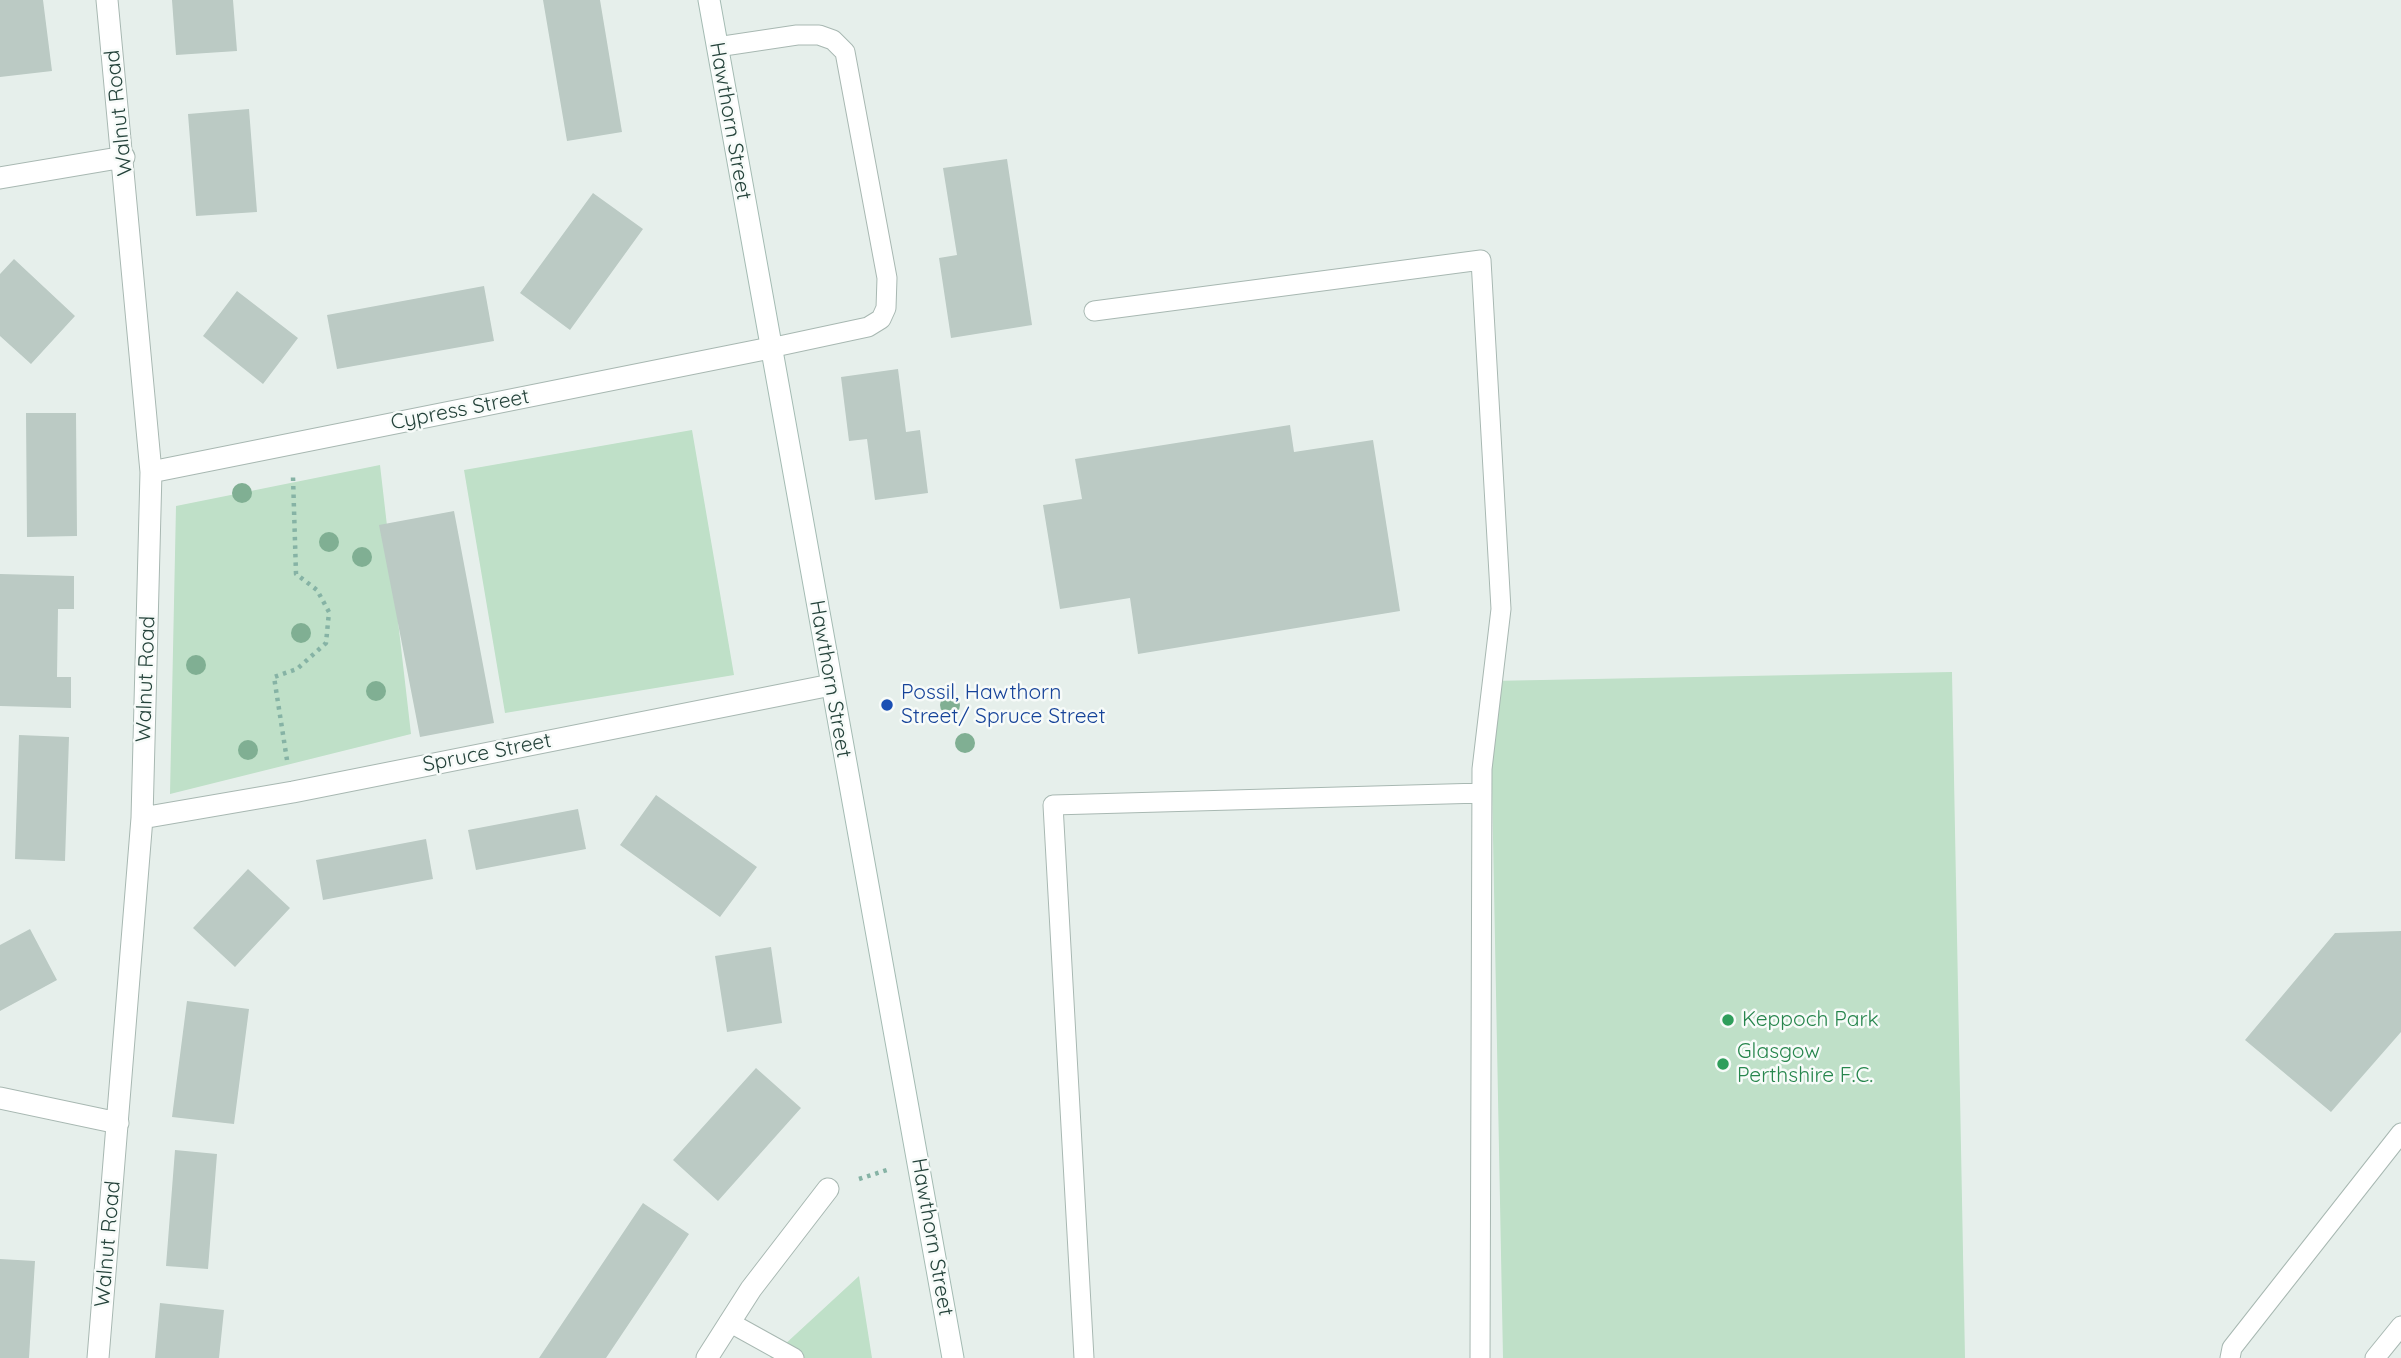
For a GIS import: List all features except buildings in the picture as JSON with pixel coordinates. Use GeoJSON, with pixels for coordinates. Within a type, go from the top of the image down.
{"type":"FeatureCollection","features":[{"type":"Feature","properties":{"kind":"street","name":"Walnut Road"},"geometry":{"type":"LineString","coordinates":[[98,1358],[142,818],[151,472],[124,157],[107,0]]}},
{"type":"Feature","properties":{"kind":"street","name":"Hawthorn Street"},"geometry":{"type":"LineString","coordinates":[[709,0],[953,1358]]}},
{"type":"Feature","properties":{"kind":"street"},"geometry":{"type":"LineString","coordinates":[[0,178],[124,157]]}},
{"type":"Feature","properties":{"kind":"street","name":"Cypress Street"},"geometry":{"type":"LineString","coordinates":[[151,472],[770,348]]}},
{"type":"Feature","properties":{"kind":"street","name":"Spruce Street"},"geometry":{"type":"LineString","coordinates":[[142,818],[293,792],[831,685]]}},
{"type":"Feature","properties":{"kind":"street"},"geometry":{"type":"LineString","coordinates":[[0,1098],[118,1123]]}},
{"type":"Feature","properties":{"kind":"street"},"geometry":{"type":"LineString","coordinates":[[707,1358],[751,1289],[828,1189]]}},
{"type":"Feature","properties":{"kind":"lane"},"geometry":{"type":"LineString","coordinates":[[717,47],[797,35],[819,35],[833,40],[845,51],[887,278],[886,308],[881,319],[868,327],[770,348]]}},
{"type":"Feature","properties":{"kind":"lane"},"geometry":{"type":"LineString","coordinates":[[1094,311],[1481,260],[1502,609],[1482,769],[1480,1358]]}},
{"type":"Feature","properties":{"kind":"lane"},"geometry":{"type":"LineString","coordinates":[[1084,1358],[1053,806],[1482,793]]}},
{"type":"Feature","properties":{"kind":"lane"},"geometry":{"type":"LineString","coordinates":[[2230,1358],[2232,1348],[2401,1133]]}},
{"type":"Feature","properties":{"kind":"lane"},"geometry":{"type":"LineString","coordinates":[[729,1322],[794,1358]]}},
{"type":"Feature","properties":{"kind":"lane"},"geometry":{"type":"LineString","coordinates":[[2375,1358],[2401,1326]]}},
{"type":"Feature","properties":{"kind":"path"},"geometry":{"type":"LineString","coordinates":[[292,444],[296,574],[317,590],[329,612],[326,643],[297,669],[274,677],[293,792]]}},
{"type":"Feature","properties":{"kind":"path"},"geometry":{"type":"LineString","coordinates":[[828,1189],[918,1159]]}},
{"type":"Feature","properties":{"kind":"green space"},"geometry":{"type":"Polygon","coordinates":[[[692,430],[734,675],[505,713],[464,470],[692,430]]]}},
{"type":"Feature","properties":{"kind":"green space"},"geometry":{"type":"Polygon","coordinates":[[[380,465],[411,734],[170,794],[176,506],[380,465]]]}},
{"type":"Feature","properties":{"kind":"green space","name":"Glasgow Perthshire F.C."},"geometry":{"type":"Polygon","coordinates":[[[1952,672],[1965,1358],[1503,1358],[1490,681],[1952,672]]]}},
{"type":"Feature","properties":{"kind":"green space"},"geometry":{"type":"Polygon","coordinates":[[[859,1276],[872,1358],[770,1358],[859,1276]]]}},
{"type":"Feature","properties":{"kind":"place","name":"Possil, Hawthorn Street/ Spruce Street"},"geometry":{"type":"Point","coordinates":[887,705]}},
{"type":"Feature","properties":{"kind":"place","name":"Keppoch Park"},"geometry":{"type":"Point","coordinates":[1728,1020]}},
{"type":"Feature","properties":{"kind":"place","name":"Glasgow Perthshire F.C."},"geometry":{"type":"Point","coordinates":[1723,1064]}}]}
